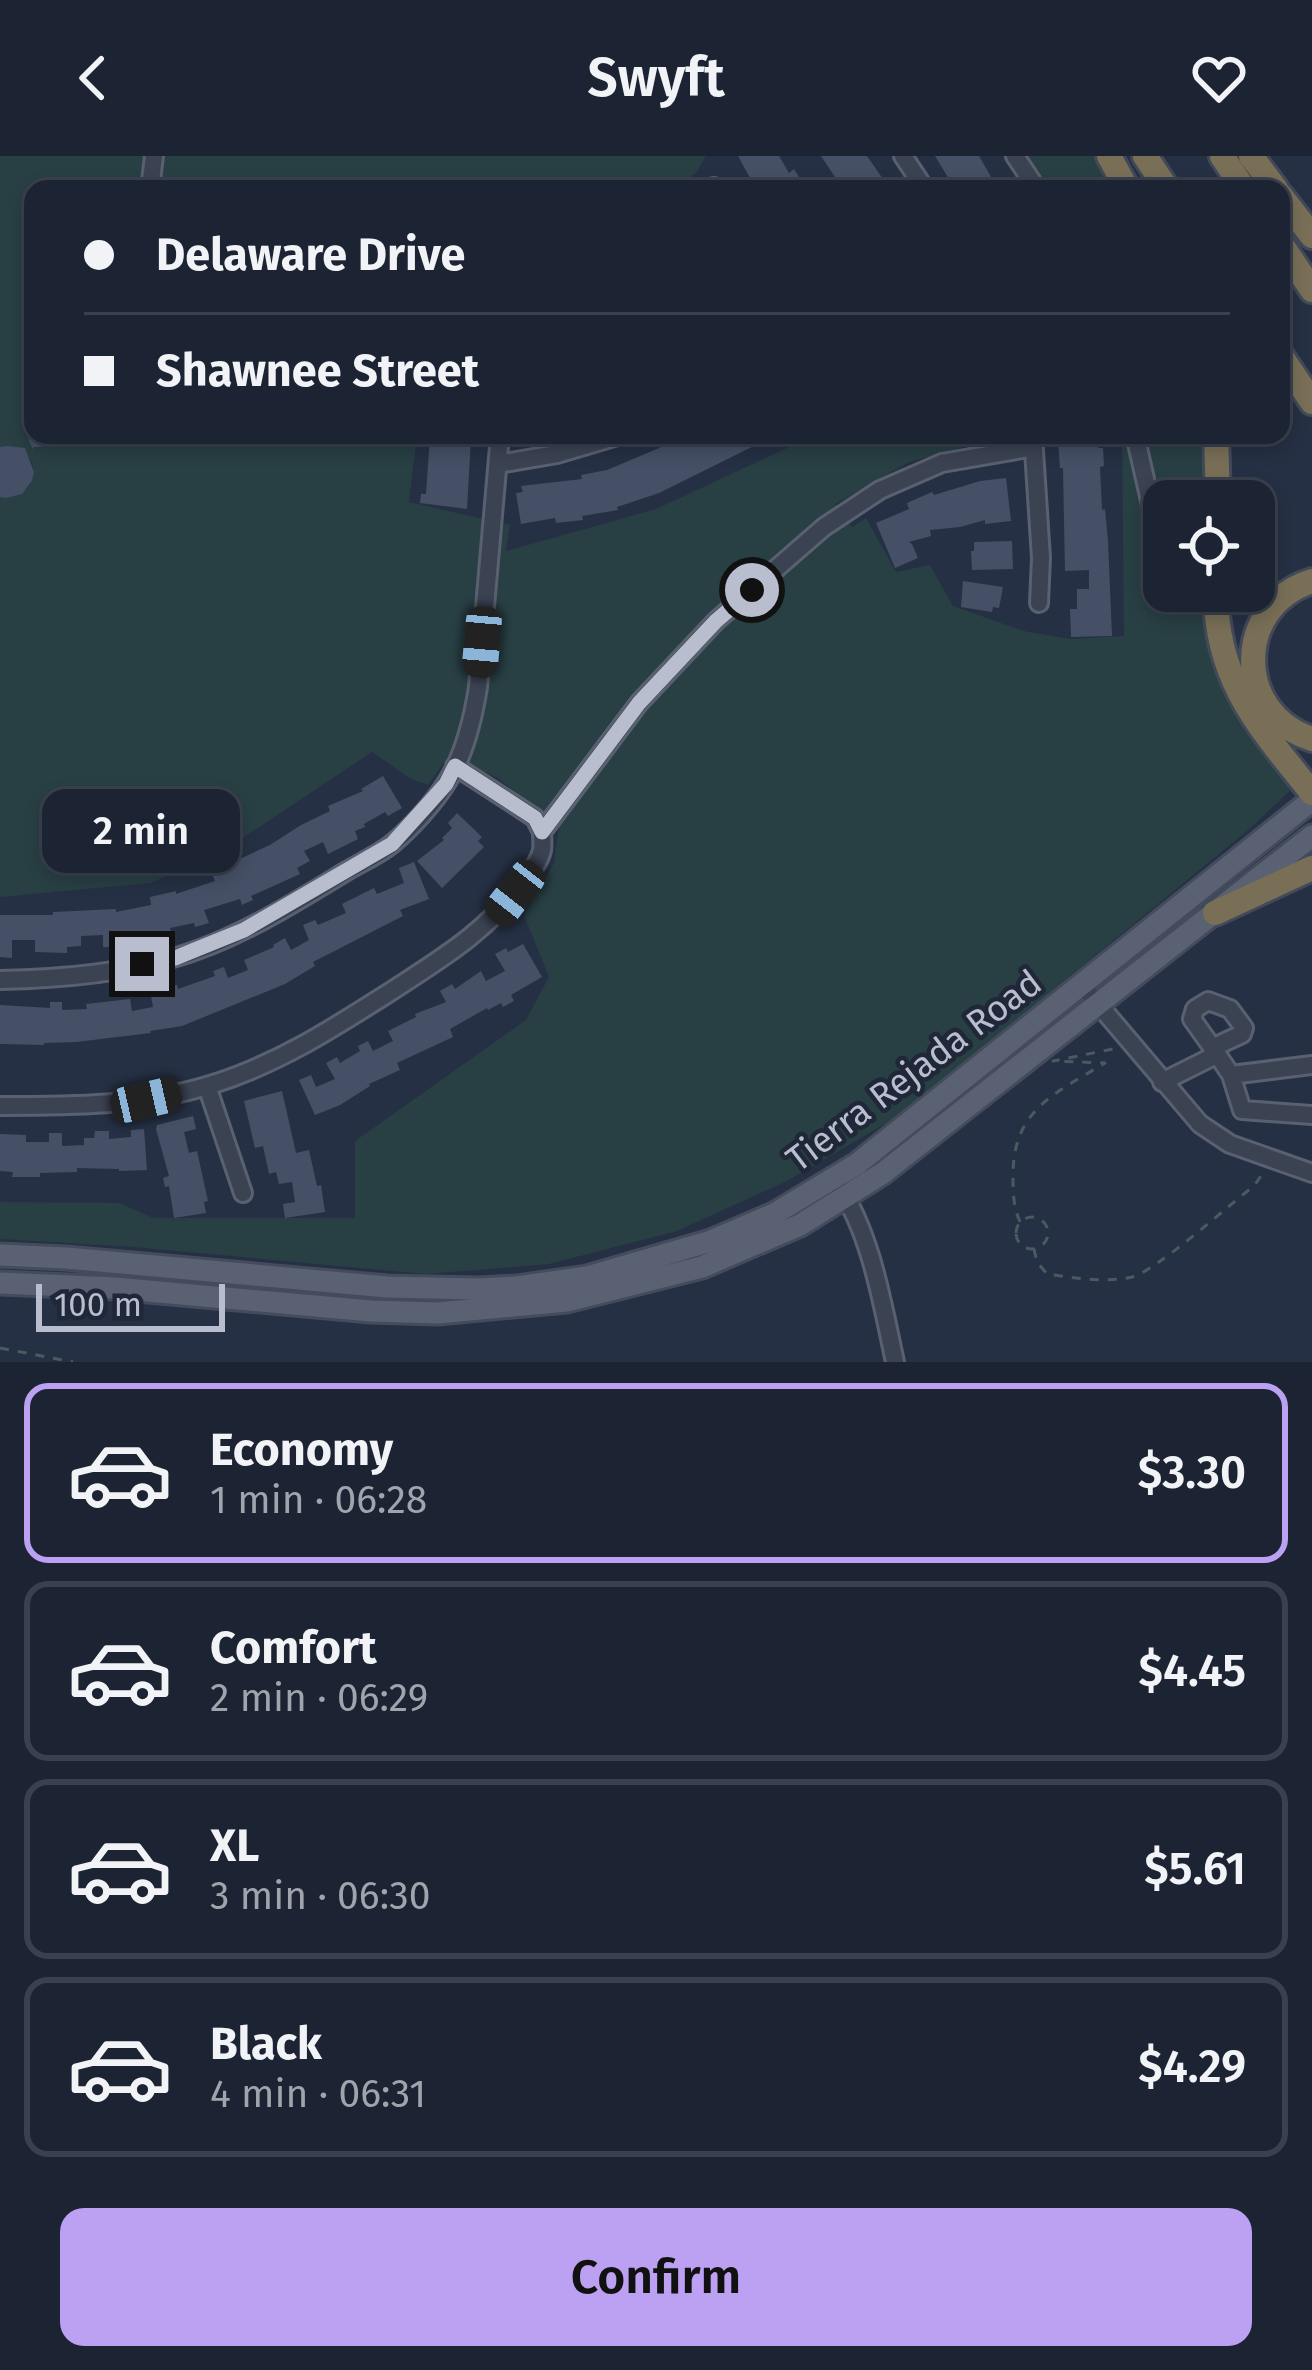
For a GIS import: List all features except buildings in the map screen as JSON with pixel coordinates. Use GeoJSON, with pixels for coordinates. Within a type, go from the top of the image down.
{"type":"FeatureCollection","features":[{"type":"Feature","properties":{"kind":"highway"},"geometry":{"type":"LineString","coordinates":[[1290,208],[1312,236]]}},
{"type":"Feature","properties":{"kind":"highway"},"geometry":{"type":"LineString","coordinates":[[1290,257],[1312,290]]}},
{"type":"Feature","properties":{"kind":"highway"},"geometry":{"type":"LineString","coordinates":[[1290,369],[1312,402]]}},
{"type":"Feature","properties":{"kind":"highway"},"geometry":{"type":"LineString","coordinates":[[1216,444],[1217,480]]}},
{"type":"Feature","properties":{"kind":"highway"},"geometry":{"type":"LineString","coordinates":[[1312,581],[1281,597],[1264,617],[1254,641],[1252,670],[1261,698],[1276,718],[1312,739]]}},
{"type":"Feature","properties":{"kind":"highway"},"geometry":{"type":"LineString","coordinates":[[1216,612],[1234,686],[1312,797]]}},
{"type":"Feature","properties":{"kind":"highway"},"geometry":{"type":"LineString","coordinates":[[1215,913],[1312,868]]}},
{"type":"Feature","properties":{"kind":"main road","name":"Tierra Rejada Road"},"geometry":{"type":"LineString","coordinates":[[0,1283],[438,1313],[528,1307],[610,1292],[702,1267],[800,1225],[840,1188],[857,1164],[1312,797]]}},
{"type":"Feature","properties":{"kind":"main road","name":"Tierra Rejada Road"},"geometry":{"type":"LineString","coordinates":[[0,1255],[387,1287],[478,1289],[587,1277],[711,1241],[883,1173],[1312,836]]}},
{"type":"Feature","properties":{"kind":"street"},"geometry":{"type":"LineString","coordinates":[[0,980],[49,979],[175,958],[244,930],[392,844],[446,784],[472,722],[499,444]]}},
{"type":"Feature","properties":{"kind":"street"},"geometry":{"type":"LineString","coordinates":[[498,464],[591,444]]}},
{"type":"Feature","properties":{"kind":"street"},"geometry":{"type":"LineString","coordinates":[[542,832],[639,703],[716,621],[845,511],[880,490],[942,464],[1022,444]]}},
{"type":"Feature","properties":{"kind":"street"},"geometry":{"type":"LineString","coordinates":[[1034,444],[1039,603]]}},
{"type":"Feature","properties":{"kind":"street"},"geometry":{"type":"LineString","coordinates":[[1137,444],[1145,480]]}},
{"type":"Feature","properties":{"kind":"street"},"geometry":{"type":"LineString","coordinates":[[0,1106],[128,1102],[208,1086],[257,1069],[320,1037],[467,942],[500,913],[530,873],[542,851],[542,832],[535,818],[455,766]]}},
{"type":"Feature","properties":{"kind":"street"},"geometry":{"type":"LineString","coordinates":[[1082,985],[1201,1124],[1230,1144],[1312,1173]]}},
{"type":"Feature","properties":{"kind":"street"},"geometry":{"type":"LineString","coordinates":[[1162,1082],[1215,1052],[1231,1075],[1242,1111],[1312,1115]]}},
{"type":"Feature","properties":{"kind":"street"},"geometry":{"type":"LineString","coordinates":[[1231,1075],[1312,1065]]}},
{"type":"Feature","properties":{"kind":"street"},"geometry":{"type":"LineString","coordinates":[[208,1086],[243,1193]]}},
{"type":"Feature","properties":{"kind":"street"},"geometry":{"type":"LineString","coordinates":[[840,1188],[866,1247],[895,1362]]}},
{"type":"Feature","properties":{"kind":"path"},"geometry":{"type":"LineString","coordinates":[[1020,1222],[1035,1217],[1046,1226],[1046,1242],[1027,1249],[1018,1242],[1016,1232],[1020,1222],[1013,1202],[1013,1166],[1024,1124],[1058,1090],[1105,1063],[1053,1061],[1131,1045]]}},
{"type":"Feature","properties":{"kind":"path"},"geometry":{"type":"LineString","coordinates":[[1034,1249],[1047,1274],[1081,1279],[1135,1276],[1254,1186],[1270,1160]]}},
{"type":"Feature","properties":{"kind":"path"},"geometry":{"type":"LineString","coordinates":[[0,1348],[73,1362]]}},
{"type":"Feature","properties":{"kind":"green space"},"geometry":{"type":"Polygon","coordinates":[[[0,156],[706,156],[686,180],[24,180],[24,444],[416,444],[409,502],[510,525],[506,551],[656,509],[796,444],[975,444],[909,462],[835,504],[852,527],[866,518],[896,572],[930,565],[953,606],[1024,631],[1071,639],[1124,636],[1122,444],[1201,444],[1203,480],[1143,480],[1143,612],[1211,612],[1219,681],[1240,723],[1292,789],[902,1114],[787,1181],[677,1231],[549,1264],[425,1274],[0,1239],[0,1202],[119,1203],[153,1218],[355,1218],[355,1141],[526,1020],[549,977],[524,915],[554,863],[559,827],[498,778],[449,756],[428,785],[372,752],[232,845],[151,883],[0,897],[0,497],[25,490],[34,472],[32,462],[15,448],[0,447],[0,156]]]}},
{"type":"Feature","properties":{"kind":"green space"},"geometry":{"type":"Polygon","coordinates":[[[1003,156],[1100,156],[1113,180],[1018,180],[1003,156]]]}},
{"type":"Feature","properties":{"kind":"route"},"geometry":{"type":"LineString","coordinates":[[142,964],[175,958],[244,930],[392,844],[446,784],[455,766],[535,818],[542,832],[639,703],[752,590]]}}]}
